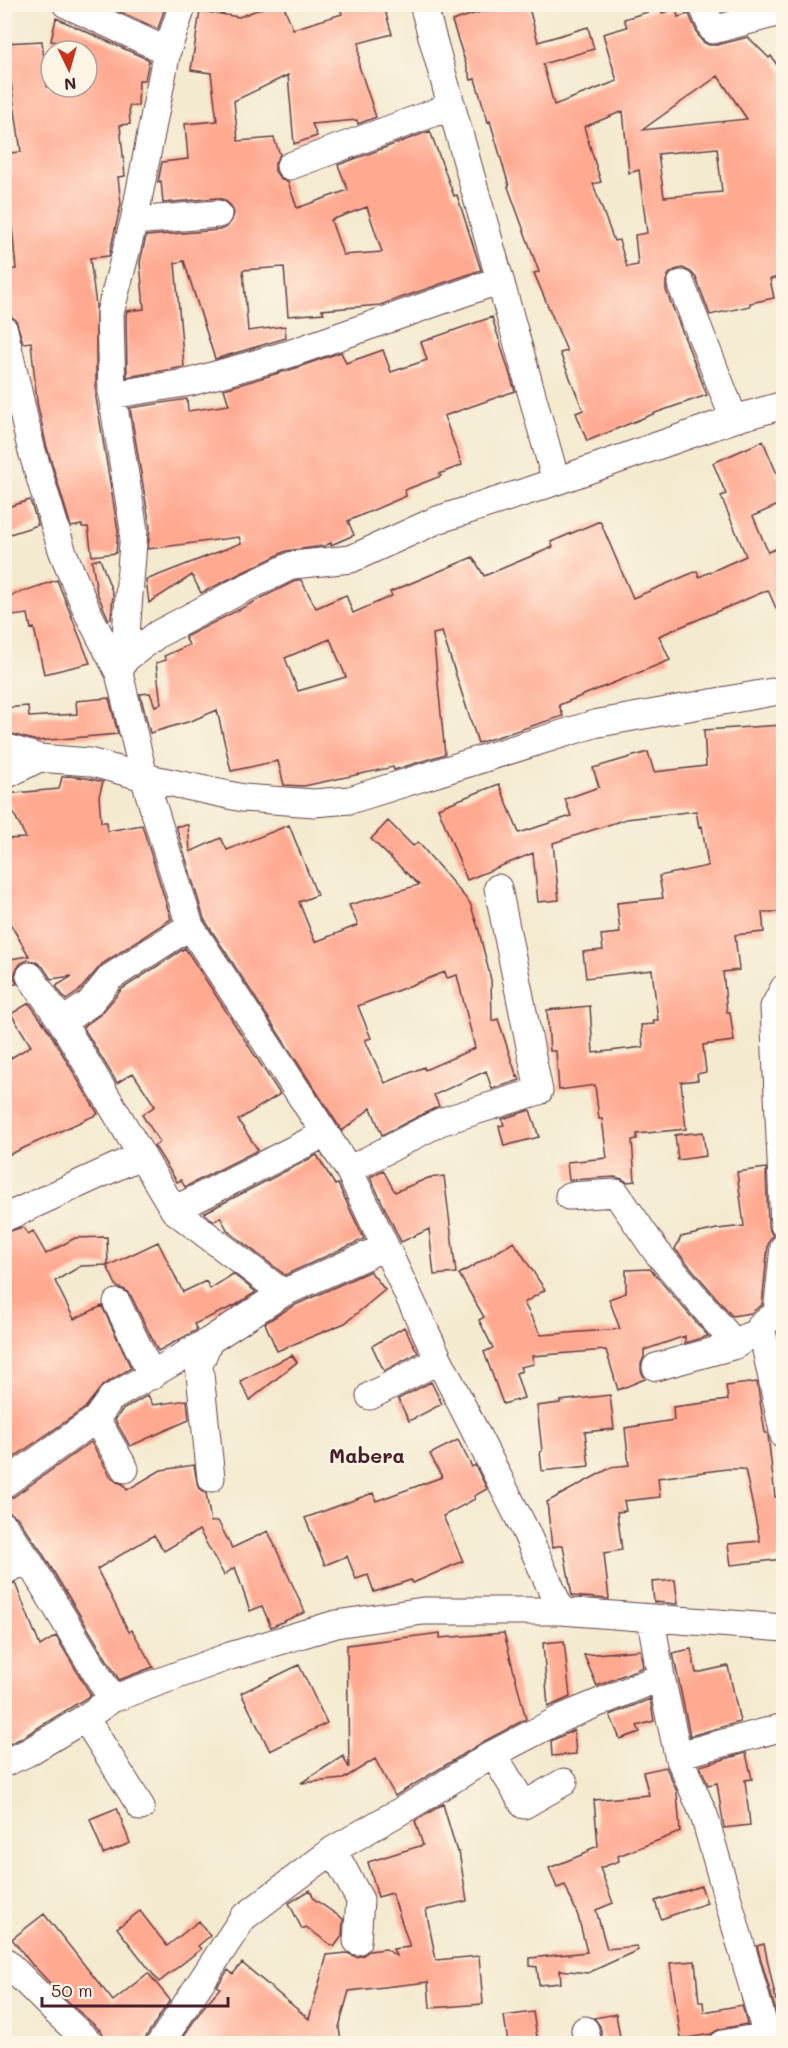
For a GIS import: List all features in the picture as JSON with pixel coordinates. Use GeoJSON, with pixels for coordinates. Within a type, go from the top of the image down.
{"type":"FeatureCollection","features":[{"type":"Feature","properties":{"kind":"street"},"geometry":{"type":"LineString","coordinates":[[66,4],[167,51]]}},
{"type":"Feature","properties":{"kind":"street"},"geometry":{"type":"LineString","coordinates":[[183,4],[167,51],[134,221],[110,313],[112,395],[134,530],[121,667],[144,777],[190,926],[349,1170],[439,1359],[525,1530],[561,1611]]}},
{"type":"Feature","properties":{"kind":"street"},"geometry":{"type":"LineString","coordinates":[[423,4],[556,481]]}},
{"type":"Feature","properties":{"kind":"street"},"geometry":{"type":"LineString","coordinates":[[702,4],[713,30],[783,11]]}},
{"type":"Feature","properties":{"kind":"street"},"geometry":{"type":"LineString","coordinates":[[290,166],[452,106]]}},
{"type":"Feature","properties":{"kind":"street"},"geometry":{"type":"LineString","coordinates":[[134,221],[218,214]]}},
{"type":"Feature","properties":{"kind":"street"},"geometry":{"type":"LineString","coordinates":[[112,395],[191,382],[289,354],[500,280]]}},
{"type":"Feature","properties":{"kind":"street"},"geometry":{"type":"LineString","coordinates":[[681,284],[734,419]]}},
{"type":"Feature","properties":{"kind":"street"},"geometry":{"type":"LineString","coordinates":[[4,330],[11,382],[62,549],[87,611],[121,667]]}},
{"type":"Feature","properties":{"kind":"street"},"geometry":{"type":"LineString","coordinates":[[121,667],[158,634],[293,565],[351,559],[437,520],[734,419],[783,405]]}},
{"type":"Feature","properties":{"kind":"street"},"geometry":{"type":"LineString","coordinates":[[4,747],[39,758],[89,762],[144,777],[243,798],[314,803],[350,800],[594,724],[783,690]]}},
{"type":"Feature","properties":{"kind":"street"},"geometry":{"type":"LineString","coordinates":[[4,776],[39,758]]}},
{"type":"Feature","properties":{"kind":"street"},"geometry":{"type":"LineString","coordinates":[[349,1170],[440,1122],[539,1091],[498,888]]}},
{"type":"Feature","properties":{"kind":"street"},"geometry":{"type":"LineString","coordinates":[[62,1022],[89,1004],[111,977],[190,926]]}},
{"type":"Feature","properties":{"kind":"street"},"geometry":{"type":"LineString","coordinates":[[30,976],[62,1022],[174,1210],[283,1293]]}},
{"type":"Feature","properties":{"kind":"street"},"geometry":{"type":"LineString","coordinates":[[780,1000],[783,1225]]}},
{"type":"Feature","properties":{"kind":"street"},"geometry":{"type":"LineString","coordinates":[[174,1210],[324,1134]]}},
{"type":"Feature","properties":{"kind":"street"},"geometry":{"type":"LineString","coordinates":[[4,1218],[142,1155]]}},
{"type":"Feature","properties":{"kind":"street"},"geometry":{"type":"LineString","coordinates":[[569,1196],[616,1193],[656,1251],[736,1345]]}},
{"type":"Feature","properties":{"kind":"street"},"geometry":{"type":"LineString","coordinates":[[4,1484],[96,1419],[111,1398],[152,1376],[283,1293],[386,1247]]}},
{"type":"Feature","properties":{"kind":"street"},"geometry":{"type":"LineString","coordinates":[[783,1247],[774,1317],[783,1436]]}},
{"type":"Feature","properties":{"kind":"street"},"geometry":{"type":"LineString","coordinates":[[117,1303],[152,1376]]}},
{"type":"Feature","properties":{"kind":"street"},"geometry":{"type":"LineString","coordinates":[[656,1367],[736,1345],[774,1317]]}},
{"type":"Feature","properties":{"kind":"street"},"geometry":{"type":"LineString","coordinates":[[209,1341],[199,1365],[211,1478]]}},
{"type":"Feature","properties":{"kind":"street"},"geometry":{"type":"LineString","coordinates":[[370,1396],[439,1359]]}},
{"type":"Feature","properties":{"kind":"street"},"geometry":{"type":"LineString","coordinates":[[96,1419],[125,1469]]}},
{"type":"Feature","properties":{"kind":"street"},"geometry":{"type":"LineString","coordinates":[[4,1526],[16,1566],[112,1699]]}},
{"type":"Feature","properties":{"kind":"street"},"geometry":{"type":"LineString","coordinates":[[4,1763],[27,1753],[112,1699],[230,1656],[336,1624],[423,1611],[561,1611],[783,1628]]}},
{"type":"Feature","properties":{"kind":"street"},"geometry":{"type":"LineString","coordinates":[[651,1619],[678,1755],[704,1815],[767,2040],[723,2043]]}},
{"type":"Feature","properties":{"kind":"street"},"geometry":{"type":"LineString","coordinates":[[160,2043],[243,1918],[333,1850],[493,1754],[564,1717],[661,1677]]}},
{"type":"Feature","properties":{"kind":"street"},"geometry":{"type":"LineString","coordinates":[[85,1718],[141,1807]]}},
{"type":"Feature","properties":{"kind":"street"},"geometry":{"type":"LineString","coordinates":[[678,1755],[783,1727]]}},
{"type":"Feature","properties":{"kind":"street"},"geometry":{"type":"LineString","coordinates":[[493,1754],[524,1805],[564,1782]]}},
{"type":"Feature","properties":{"kind":"street"},"geometry":{"type":"LineString","coordinates":[[333,1850],[360,1900],[357,1941]]}},
{"type":"Feature","properties":{"kind":"street"},"geometry":{"type":"LineString","coordinates":[[4,1960],[52,2008],[92,2043]]}},
{"type":"Feature","properties":{"kind":"building"},"geometry":{"type":"Polygon","coordinates":[[[116,4],[166,4],[158,29],[114,9],[116,4]]]}},
{"type":"Feature","properties":{"kind":"building"},"geometry":{"type":"Polygon","coordinates":[[[273,4],[283,4],[293,29],[342,14],[339,4],[383,4],[392,34],[359,43],[359,66],[376,117],[358,124],[357,120],[312,124],[317,136],[294,144],[288,75],[234,101],[238,141],[274,138],[280,155],[275,163],[275,171],[280,178],[288,182],[297,208],[348,190],[338,165],[430,131],[454,196],[457,195],[481,270],[380,305],[322,310],[324,313],[288,316],[284,267],[243,270],[248,331],[285,326],[286,338],[215,359],[184,261],[175,263],[184,367],[127,377],[126,315],[127,311],[144,309],[140,262],[146,236],[219,230],[227,227],[232,220],[234,213],[231,206],[217,198],[163,203],[161,181],[158,182],[162,162],[188,159],[185,124],[217,121],[211,73],[191,70],[200,11],[239,17],[273,4]],[[367,207],[331,220],[343,255],[382,252],[367,207]]]}},
{"type":"Feature","properties":{"kind":"building"},"geometry":{"type":"Polygon","coordinates":[[[505,4],[528,4],[538,42],[588,27],[594,49],[543,64],[554,105],[617,81],[603,34],[627,27],[624,19],[661,8],[662,13],[676,9],[678,17],[689,14],[699,37],[709,45],[748,37],[769,58],[771,56],[783,74],[783,105],[780,108],[783,168],[783,276],[770,279],[774,298],[710,315],[696,278],[691,272],[683,268],[675,270],[669,274],[666,281],[666,290],[707,395],[587,441],[576,413],[583,410],[560,353],[567,351],[534,273],[539,272],[508,187],[490,121],[488,122],[475,79],[471,80],[452,21],[505,4]],[[718,76],[642,130],[747,119],[718,76]],[[623,111],[584,127],[601,182],[593,184],[614,241],[619,240],[627,267],[638,265],[635,235],[647,233],[639,170],[629,173],[623,111]],[[717,148],[658,154],[664,197],[722,192],[717,148]]]}},
{"type":"Feature","properties":{"kind":"building"},"geometry":{"type":"Polygon","coordinates":[[[56,18],[149,60],[145,80],[139,80],[138,106],[129,106],[130,124],[120,125],[125,176],[118,177],[121,204],[109,256],[90,258],[96,306],[96,398],[118,531],[116,553],[92,556],[88,527],[82,527],[82,525],[71,527],[46,444],[37,402],[31,342],[23,343],[16,320],[9,315],[4,315],[4,270],[16,269],[10,205],[4,206],[4,157],[9,157],[8,153],[21,152],[10,76],[4,76],[4,43],[39,41],[39,99],[99,99],[99,39],[51,39],[56,18]]]}},
{"type":"Feature","properties":{"kind":"building"},"geometry":{"type":"Polygon","coordinates":[[[492,317],[515,391],[444,416],[462,465],[405,490],[406,496],[348,521],[354,535],[331,545],[331,543],[286,551],[201,593],[192,575],[149,603],[146,580],[241,543],[239,537],[148,549],[150,527],[130,408],[187,399],[188,411],[229,405],[224,389],[341,352],[346,363],[383,350],[391,372],[427,360],[421,342],[492,317]]]}},
{"type":"Feature","properties":{"kind":"building"},"geometry":{"type":"Polygon","coordinates":[[[763,441],[783,488],[783,503],[753,516],[768,552],[783,546],[783,624],[768,590],[659,636],[670,660],[559,705],[563,716],[478,743],[442,632],[433,634],[445,754],[394,770],[393,767],[304,786],[284,785],[278,761],[231,771],[217,710],[191,721],[150,733],[140,694],[150,693],[155,706],[161,704],[156,663],[166,660],[164,656],[189,645],[185,637],[297,580],[301,580],[316,608],[346,595],[353,613],[392,596],[390,592],[473,557],[484,576],[553,547],[551,542],[600,521],[633,598],[697,571],[699,577],[746,556],[721,496],[726,494],[713,463],[763,441]],[[330,639],[285,658],[298,691],[346,677],[330,639]]]}},
{"type":"Feature","properties":{"kind":"building"},"geometry":{"type":"Polygon","coordinates":[[[30,500],[38,525],[4,536],[4,508],[30,500]]]}},
{"type":"Feature","properties":{"kind":"building"},"geometry":{"type":"Polygon","coordinates":[[[100,559],[113,594],[111,619],[109,620],[97,593],[92,561],[100,559]]]}},
{"type":"Feature","properties":{"kind":"building"},"geometry":{"type":"Polygon","coordinates":[[[57,580],[90,663],[44,674],[34,628],[31,629],[28,614],[4,617],[4,598],[57,580]]]}},
{"type":"Feature","properties":{"kind":"building"},"geometry":{"type":"Polygon","coordinates":[[[109,698],[118,734],[37,741],[4,732],[4,708],[28,706],[29,717],[77,714],[76,701],[109,698]]]}},
{"type":"Feature","properties":{"kind":"building"},"geometry":{"type":"Polygon","coordinates":[[[783,725],[783,912],[762,912],[764,932],[735,935],[739,970],[723,972],[727,1012],[730,1012],[734,1041],[703,1045],[706,1072],[697,1074],[698,1080],[681,1082],[686,1129],[637,1134],[637,1139],[632,1140],[635,1181],[627,1182],[615,1177],[569,1180],[567,1162],[607,1158],[602,1119],[599,1119],[595,1085],[559,1090],[556,1051],[550,1051],[547,1010],[590,1006],[593,1053],[643,1047],[641,1025],[654,1024],[653,1020],[658,1020],[652,970],[586,978],[583,952],[603,950],[601,935],[620,933],[617,903],[663,898],[659,876],[708,866],[702,826],[699,827],[696,811],[626,819],[553,843],[559,900],[538,902],[533,853],[467,880],[438,808],[499,784],[519,833],[571,816],[565,799],[599,787],[593,768],[648,752],[654,772],[706,766],[704,730],[783,725]]]}},
{"type":"Feature","properties":{"kind":"building"},"geometry":{"type":"Polygon","coordinates":[[[62,777],[103,782],[99,796],[101,822],[107,822],[107,831],[142,825],[171,919],[102,964],[78,992],[66,1000],[56,986],[72,976],[51,979],[43,967],[28,960],[21,963],[16,970],[14,977],[17,984],[4,986],[4,960],[29,956],[4,913],[4,839],[26,838],[4,794],[59,789],[62,777]]]}},
{"type":"Feature","properties":{"kind":"building"},"geometry":{"type":"Polygon","coordinates":[[[388,821],[413,846],[418,842],[470,903],[491,980],[492,1021],[498,1019],[517,1077],[520,1080],[492,1089],[486,1071],[434,1095],[439,1106],[382,1135],[371,1108],[342,1131],[204,919],[176,826],[188,825],[190,852],[221,838],[227,850],[289,825],[317,895],[299,902],[315,942],[358,925],[349,905],[419,885],[371,839],[388,821]],[[445,972],[358,1006],[371,1038],[365,1040],[385,1083],[424,1067],[425,1070],[475,1048],[457,975],[447,978],[445,972]]]}},
{"type":"Feature","properties":{"kind":"building"},"geometry":{"type":"Polygon","coordinates":[[[185,948],[280,1094],[238,1120],[258,1150],[185,1187],[181,1180],[177,1182],[154,1146],[160,1142],[142,1115],[155,1106],[133,1073],[117,1083],[83,1027],[101,1014],[122,989],[185,948]]]}},
{"type":"Feature","properties":{"kind":"building"},"geometry":{"type":"Polygon","coordinates":[[[29,1003],[49,1031],[98,1114],[4,1157],[4,1062],[31,1046],[11,1014],[29,1003]]]}},
{"type":"Feature","properties":{"kind":"building"},"geometry":{"type":"Polygon","coordinates":[[[530,1110],[539,1137],[504,1146],[499,1126],[504,1125],[502,1119],[530,1110]]]}},
{"type":"Feature","properties":{"kind":"building"},"geometry":{"type":"Polygon","coordinates":[[[703,1132],[706,1156],[678,1160],[675,1135],[703,1132]]]}},
{"type":"Feature","properties":{"kind":"building"},"geometry":{"type":"Polygon","coordinates":[[[317,1155],[335,1185],[338,1184],[364,1239],[285,1275],[228,1231],[220,1217],[214,1221],[204,1213],[317,1155]]]}},
{"type":"Feature","properties":{"kind":"building"},"geometry":{"type":"Polygon","coordinates":[[[766,1168],[768,1226],[773,1236],[768,1245],[762,1305],[751,1313],[732,1316],[675,1249],[681,1237],[744,1226],[737,1172],[766,1168]]]}},
{"type":"Feature","properties":{"kind":"building"},"geometry":{"type":"Polygon","coordinates":[[[383,1170],[395,1192],[428,1178],[444,1176],[456,1273],[434,1275],[429,1229],[401,1242],[370,1177],[383,1170]]]}},
{"type":"Feature","properties":{"kind":"building"},"geometry":{"type":"Polygon","coordinates":[[[23,1227],[28,1234],[33,1231],[46,1254],[75,1238],[107,1237],[108,1265],[81,1266],[55,1281],[74,1319],[102,1306],[131,1368],[103,1385],[85,1408],[4,1464],[4,1233],[23,1227]]]}},
{"type":"Feature","properties":{"kind":"building"},"geometry":{"type":"Polygon","coordinates":[[[158,1242],[183,1292],[206,1281],[210,1289],[233,1274],[256,1292],[236,1305],[194,1324],[197,1330],[158,1351],[131,1296],[125,1290],[117,1287],[107,1266],[158,1242]]]}},
{"type":"Feature","properties":{"kind":"building"},"geometry":{"type":"Polygon","coordinates":[[[514,1242],[545,1290],[524,1303],[541,1335],[620,1329],[609,1299],[626,1293],[626,1270],[650,1269],[708,1336],[685,1343],[685,1336],[644,1350],[641,1371],[645,1379],[618,1390],[606,1350],[532,1356],[534,1364],[520,1367],[522,1371],[516,1373],[524,1398],[503,1404],[484,1352],[493,1348],[479,1320],[484,1317],[459,1274],[514,1242]]]}},
{"type":"Feature","properties":{"kind":"building"},"geometry":{"type":"Polygon","coordinates":[[[370,1271],[385,1290],[345,1323],[277,1351],[265,1323],[291,1307],[370,1271]]]}},
{"type":"Feature","properties":{"kind":"building"},"geometry":{"type":"Polygon","coordinates":[[[404,1327],[418,1353],[384,1371],[372,1346],[404,1327]]]}},
{"type":"Feature","properties":{"kind":"building"},"geometry":{"type":"Polygon","coordinates":[[[292,1355],[297,1362],[250,1400],[240,1381],[292,1355]]]}},
{"type":"Feature","properties":{"kind":"building"},"geometry":{"type":"Polygon","coordinates":[[[431,1382],[442,1404],[409,1421],[398,1399],[431,1382]]]}},
{"type":"Feature","properties":{"kind":"building"},"geometry":{"type":"Polygon","coordinates":[[[757,1382],[765,1433],[768,1435],[775,1497],[778,1497],[783,1524],[783,1559],[731,1565],[728,1544],[760,1541],[745,1469],[727,1469],[658,1478],[660,1497],[624,1501],[626,1511],[617,1512],[622,1550],[604,1553],[609,1599],[572,1596],[563,1545],[552,1547],[547,1502],[612,1467],[629,1465],[625,1428],[674,1420],[673,1407],[728,1400],[726,1386],[757,1382]]]}},
{"type":"Feature","properties":{"kind":"building"},"geometry":{"type":"Polygon","coordinates":[[[148,1395],[153,1405],[187,1400],[189,1420],[130,1446],[115,1420],[122,1410],[148,1395]]]}},
{"type":"Feature","properties":{"kind":"building"},"geometry":{"type":"Polygon","coordinates":[[[610,1395],[614,1429],[585,1432],[589,1466],[542,1471],[537,1406],[610,1395]]]}},
{"type":"Feature","properties":{"kind":"building"},"geometry":{"type":"Polygon","coordinates":[[[458,1440],[472,1467],[475,1465],[487,1489],[474,1496],[475,1499],[443,1516],[463,1561],[413,1583],[411,1580],[374,1592],[368,1575],[356,1579],[347,1556],[325,1565],[305,1518],[373,1493],[376,1501],[442,1477],[430,1454],[458,1440]]]}},
{"type":"Feature","properties":{"kind":"building"},"geometry":{"type":"Polygon","coordinates":[[[91,1442],[111,1477],[123,1484],[127,1490],[161,1470],[194,1465],[198,1487],[206,1493],[211,1522],[218,1521],[232,1548],[268,1531],[305,1612],[271,1627],[262,1606],[250,1611],[235,1567],[224,1575],[199,1530],[164,1551],[154,1535],[97,1569],[129,1632],[132,1630],[153,1667],[119,1680],[41,1551],[17,1517],[7,1511],[4,1506],[4,1500],[13,1497],[91,1442]]]}},
{"type":"Feature","properties":{"kind":"building"},"geometry":{"type":"Polygon","coordinates":[[[675,1580],[678,1604],[654,1602],[652,1582],[675,1580]]]}},
{"type":"Feature","properties":{"kind":"building"},"geometry":{"type":"Polygon","coordinates":[[[15,1583],[40,1646],[56,1636],[91,1695],[20,1739],[4,1746],[4,1642],[11,1640],[4,1624],[4,1586],[15,1583]]]}},
{"type":"Feature","properties":{"kind":"building"},"geometry":{"type":"Polygon","coordinates":[[[440,1633],[440,1638],[504,1633],[526,1719],[485,1741],[395,1796],[375,1759],[343,1779],[301,1783],[343,1756],[349,1768],[347,1645],[440,1633]]]}},
{"type":"Feature","properties":{"kind":"building"},"geometry":{"type":"Polygon","coordinates":[[[564,1641],[570,1697],[548,1707],[543,1643],[564,1641]]]}},
{"type":"Feature","properties":{"kind":"building"},"geometry":{"type":"Polygon","coordinates":[[[691,1649],[696,1673],[728,1666],[740,1722],[690,1736],[673,1653],[691,1649]]]}},
{"type":"Feature","properties":{"kind":"building"},"geometry":{"type":"Polygon","coordinates":[[[640,1650],[643,1667],[597,1686],[584,1655],[640,1650]]]}},
{"type":"Feature","properties":{"kind":"building"},"geometry":{"type":"Polygon","coordinates":[[[299,1665],[327,1723],[270,1751],[241,1693],[299,1665]]]}},
{"type":"Feature","properties":{"kind":"building"},"geometry":{"type":"Polygon","coordinates":[[[650,1699],[654,1721],[637,1726],[640,1732],[620,1739],[610,1715],[650,1699]]]}},
{"type":"Feature","properties":{"kind":"building"},"geometry":{"type":"Polygon","coordinates":[[[574,1730],[576,1754],[552,1756],[551,1741],[574,1730]]]}},
{"type":"Feature","properties":{"kind":"building"},"geometry":{"type":"Polygon","coordinates":[[[746,1753],[752,1779],[745,1780],[750,1825],[724,1828],[717,1783],[708,1785],[700,1766],[746,1753]]]}},
{"type":"Feature","properties":{"kind":"building"},"geometry":{"type":"Polygon","coordinates":[[[666,1767],[677,1792],[680,1832],[618,1856],[619,1861],[600,1868],[613,1903],[596,1910],[607,1949],[637,1946],[638,1950],[588,1973],[560,1970],[561,1983],[539,1985],[537,1967],[530,1966],[530,1958],[587,1952],[578,1916],[565,1885],[557,1888],[549,1868],[598,1846],[594,1800],[649,1795],[643,1772],[666,1767]]]}},
{"type":"Feature","properties":{"kind":"building"},"geometry":{"type":"Polygon","coordinates":[[[443,1804],[457,1852],[459,1852],[467,1901],[426,1910],[436,1960],[479,1956],[483,2004],[430,2008],[428,1982],[349,1991],[339,2027],[341,2043],[179,2043],[202,2009],[220,1988],[217,1986],[228,1970],[233,1974],[242,1963],[309,2019],[327,1955],[347,1953],[356,1957],[369,1951],[386,1949],[396,1956],[393,1949],[410,1947],[392,1893],[378,1897],[368,1862],[423,1845],[415,1821],[443,1804]]]}},
{"type":"Feature","properties":{"kind":"building"},"geometry":{"type":"Polygon","coordinates":[[[117,1808],[130,1843],[103,1854],[90,1819],[117,1808]]]}},
{"type":"Feature","properties":{"kind":"building"},"geometry":{"type":"Polygon","coordinates":[[[701,1886],[707,1903],[661,1919],[655,1901],[701,1886]]]}},
{"type":"Feature","properties":{"kind":"building"},"geometry":{"type":"Polygon","coordinates":[[[310,1890],[314,1899],[343,1919],[342,1936],[334,1947],[306,1927],[302,1929],[289,1903],[310,1890]]]}},
{"type":"Feature","properties":{"kind":"building"},"geometry":{"type":"Polygon","coordinates":[[[140,1911],[167,1946],[199,1921],[210,1936],[198,1946],[201,1949],[159,1982],[117,1928],[140,1911]]]}},
{"type":"Feature","properties":{"kind":"building"},"geometry":{"type":"Polygon","coordinates":[[[44,1914],[113,2001],[148,1973],[170,2000],[144,2043],[106,2043],[102,2032],[33,1966],[12,1939],[44,1914]]]}},
{"type":"Feature","properties":{"kind":"building"},"geometry":{"type":"Polygon","coordinates":[[[764,1944],[776,2000],[783,1998],[783,2025],[780,2026],[757,1946],[764,1944]]]}},
{"type":"Feature","properties":{"kind":"building"},"geometry":{"type":"Polygon","coordinates":[[[695,1961],[699,2002],[703,2002],[704,2012],[742,2005],[747,2024],[681,2039],[670,1963],[695,1961]]]}},
{"type":"Feature","properties":{"kind":"building"},"geometry":{"type":"Polygon","coordinates":[[[533,2012],[538,2043],[508,2043],[504,2016],[533,2012]]]}},
{"type":"Feature","properties":{"kind":"building"},"geometry":{"type":"Polygon","coordinates":[[[616,2014],[621,2043],[603,2043],[600,2026],[594,2018],[616,2014]]]}},
{"type":"Feature","properties":{"kind":"district","name":"Mabera"},"geometry":{"type":"Point","coordinates":[367,1456]}}]}
